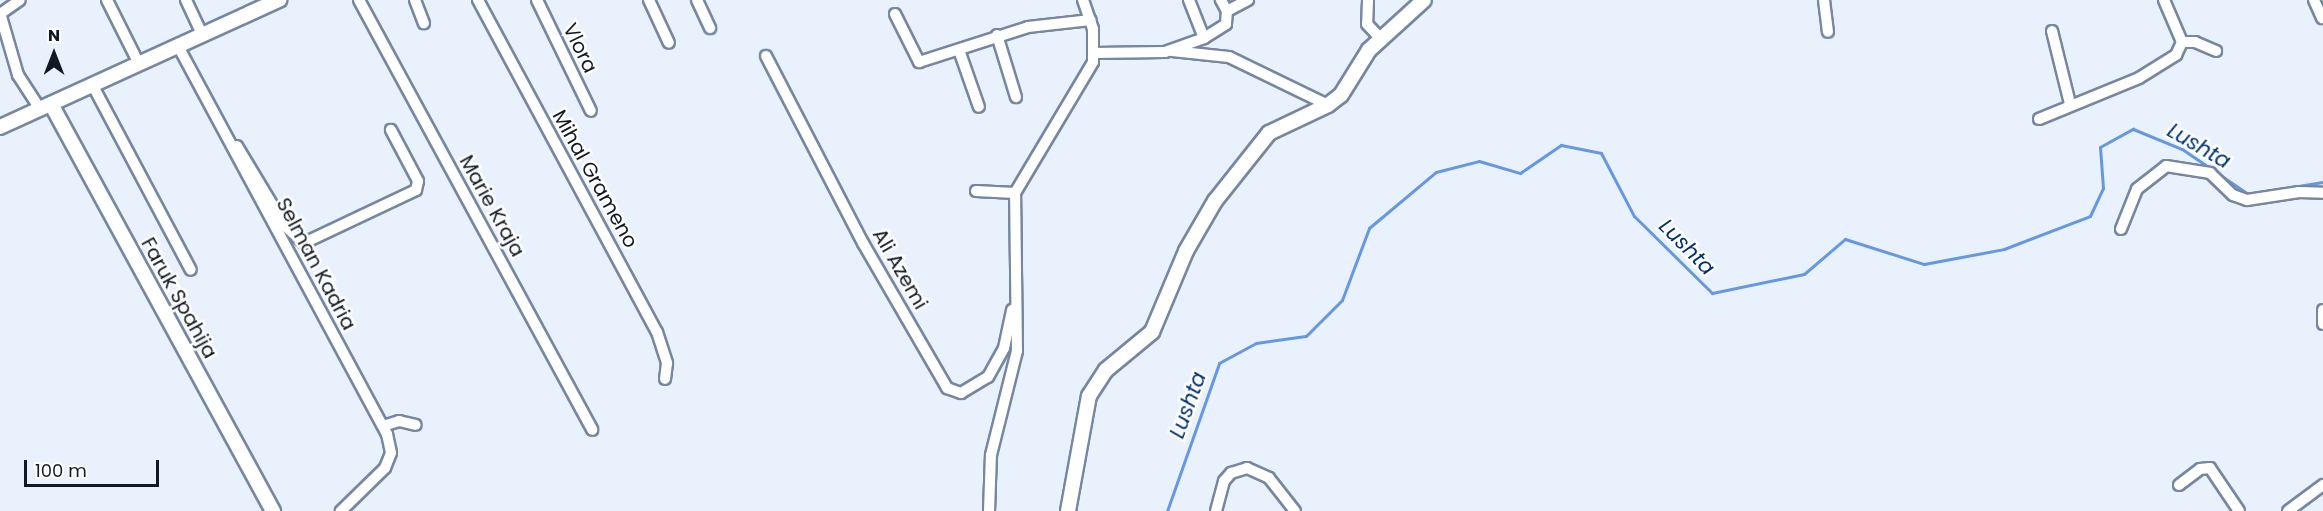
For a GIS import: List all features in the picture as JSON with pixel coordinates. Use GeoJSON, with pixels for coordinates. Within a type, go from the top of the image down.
{"type":"FeatureCollection","features":[{"type":"Feature","properties":{"kind":"street"},"geometry":{"type":"LineString","coordinates":[[20,0],[0,14],[18,75],[46,107]]}},
{"type":"Feature","properties":{"kind":"street"},"geometry":{"type":"LineString","coordinates":[[107,0],[139,64]]}},
{"type":"Feature","properties":{"kind":"street"},"geometry":{"type":"LineString","coordinates":[[186,0],[202,34]]}},
{"type":"Feature","properties":{"kind":"street"},"geometry":{"type":"LineString","coordinates":[[0,127],[178,46],[252,5],[279,0]]}},
{"type":"Feature","properties":{"kind":"street","name":"Marie Kraja"},"geometry":{"type":"LineString","coordinates":[[359,0],[592,430]]}},
{"type":"Feature","properties":{"kind":"street"},"geometry":{"type":"LineString","coordinates":[[415,0],[424,22]]}},
{"type":"Feature","properties":{"kind":"street","name":"Mihal Grameno"},"geometry":{"type":"LineString","coordinates":[[478,0],[657,332],[667,363],[665,379]]}},
{"type":"Feature","properties":{"kind":"street","name":"Vlora"},"geometry":{"type":"LineString","coordinates":[[537,0],[591,111]]}},
{"type":"Feature","properties":{"kind":"street"},"geometry":{"type":"LineString","coordinates":[[649,0],[669,43]]}},
{"type":"Feature","properties":{"kind":"street"},"geometry":{"type":"LineString","coordinates":[[697,0],[710,28]]}},
{"type":"Feature","properties":{"kind":"street"},"geometry":{"type":"LineString","coordinates":[[989,511],[991,455],[1017,351],[1015,193],[1038,151],[1082,86],[1094,53],[1091,20],[1083,0]]}},
{"type":"Feature","properties":{"kind":"street"},"geometry":{"type":"LineString","coordinates":[[1189,0],[1204,38]]}},
{"type":"Feature","properties":{"kind":"street"},"geometry":{"type":"LineString","coordinates":[[1172,51],[1204,38],[1226,24],[1227,11],[1221,0]]}},
{"type":"Feature","properties":{"kind":"street"},"geometry":{"type":"LineString","coordinates":[[1227,11],[1248,0]]}},
{"type":"Feature","properties":{"kind":"street"},"geometry":{"type":"LineString","coordinates":[[1368,0],[1367,24],[1380,38]]}},
{"type":"Feature","properties":{"kind":"street"},"geometry":{"type":"LineString","coordinates":[[1068,511],[1084,412],[1097,382],[1120,357],[1152,332],[1200,225],[1258,144],[1269,134],[1328,105],[1341,95],[1380,38],[1424,0]]}},
{"type":"Feature","properties":{"kind":"street"},"geometry":{"type":"LineString","coordinates":[[1824,0],[1828,32]]}},
{"type":"Feature","properties":{"kind":"street"},"geometry":{"type":"LineString","coordinates":[[2039,119],[2070,104],[2139,78],[2176,56],[2182,42],[2164,0]]}},
{"type":"Feature","properties":{"kind":"street"},"geometry":{"type":"LineString","coordinates":[[2314,0],[2322,18]]}},
{"type":"Feature","properties":{"kind":"street"},"geometry":{"type":"LineString","coordinates":[[894,14],[919,62],[998,35],[1046,23],[1091,20]]}},
{"type":"Feature","properties":{"kind":"street"},"geometry":{"type":"LineString","coordinates":[[2052,31],[2070,104]]}},
{"type":"Feature","properties":{"kind":"street"},"geometry":{"type":"LineString","coordinates":[[998,35],[1016,97]]}},
{"type":"Feature","properties":{"kind":"street"},"geometry":{"type":"LineString","coordinates":[[2182,42],[2195,42],[2216,51]]}},
{"type":"Feature","properties":{"kind":"street","name":"Selman Kadria"},"geometry":{"type":"LineString","coordinates":[[178,46],[383,426],[390,444],[389,460],[341,511]]}},
{"type":"Feature","properties":{"kind":"street"},"geometry":{"type":"LineString","coordinates":[[959,50],[979,107]]}},
{"type":"Feature","properties":{"kind":"street"},"geometry":{"type":"LineString","coordinates":[[1094,53],[1172,51],[1229,57],[1328,105]]}},
{"type":"Feature","properties":{"kind":"street","name":"Ali Azemi"},"geometry":{"type":"LineString","coordinates":[[766,56],[863,243],[947,388],[961,393],[988,377],[1004,348],[1016,306]]}},
{"type":"Feature","properties":{"kind":"street"},"geometry":{"type":"LineString","coordinates":[[93,86],[191,270]]}},
{"type":"Feature","properties":{"kind":"street","name":"Faruk Spahija"},"geometry":{"type":"LineString","coordinates":[[46,107],[273,511]]}},
{"type":"Feature","properties":{"kind":"street","name":"Selman Kadria"},"geometry":{"type":"LineString","coordinates":[[219,119],[285,226],[304,243],[416,190],[418,181],[391,130]]}},
{"type":"Feature","properties":{"kind":"street"},"geometry":{"type":"LineString","coordinates":[[2121,229],[2137,189],[2166,166],[2210,172],[2233,195],[2247,200],[2306,192],[2323,194]]}},
{"type":"Feature","properties":{"kind":"street"},"geometry":{"type":"LineString","coordinates":[[976,191],[1015,193]]}},
{"type":"Feature","properties":{"kind":"street"},"geometry":{"type":"LineString","coordinates":[[2323,310],[2323,324]]}},
{"type":"Feature","properties":{"kind":"street"},"geometry":{"type":"LineString","coordinates":[[383,426],[399,421],[416,424]]}},
{"type":"Feature","properties":{"kind":"street"},"geometry":{"type":"LineString","coordinates":[[1216,511],[1224,481],[1231,473],[1247,468],[1269,478],[1295,511]]}},
{"type":"Feature","properties":{"kind":"street"},"geometry":{"type":"LineString","coordinates":[[2179,485],[2200,469],[2210,468],[2239,511]]}},
{"type":"Feature","properties":{"kind":"street"},"geometry":{"type":"LineString","coordinates":[[2288,511],[2303,507],[2323,485]]}},
{"type":"Feature","properties":{"kind":"waterway","name":"Lushta"},"geometry":{"type":"LineString","coordinates":[[1167,511],[1219,363],[1256,343],[1306,336],[1342,300],[1369,228],[1436,172],[1479,161],[1520,173],[1561,145],[1601,153],[1634,216],[1712,293],[1804,274],[1845,239],[1924,264],[2004,249],[2090,216],[2103,188],[2100,147],[2133,129],[2182,149],[2248,194],[2323,182]]}}]}
